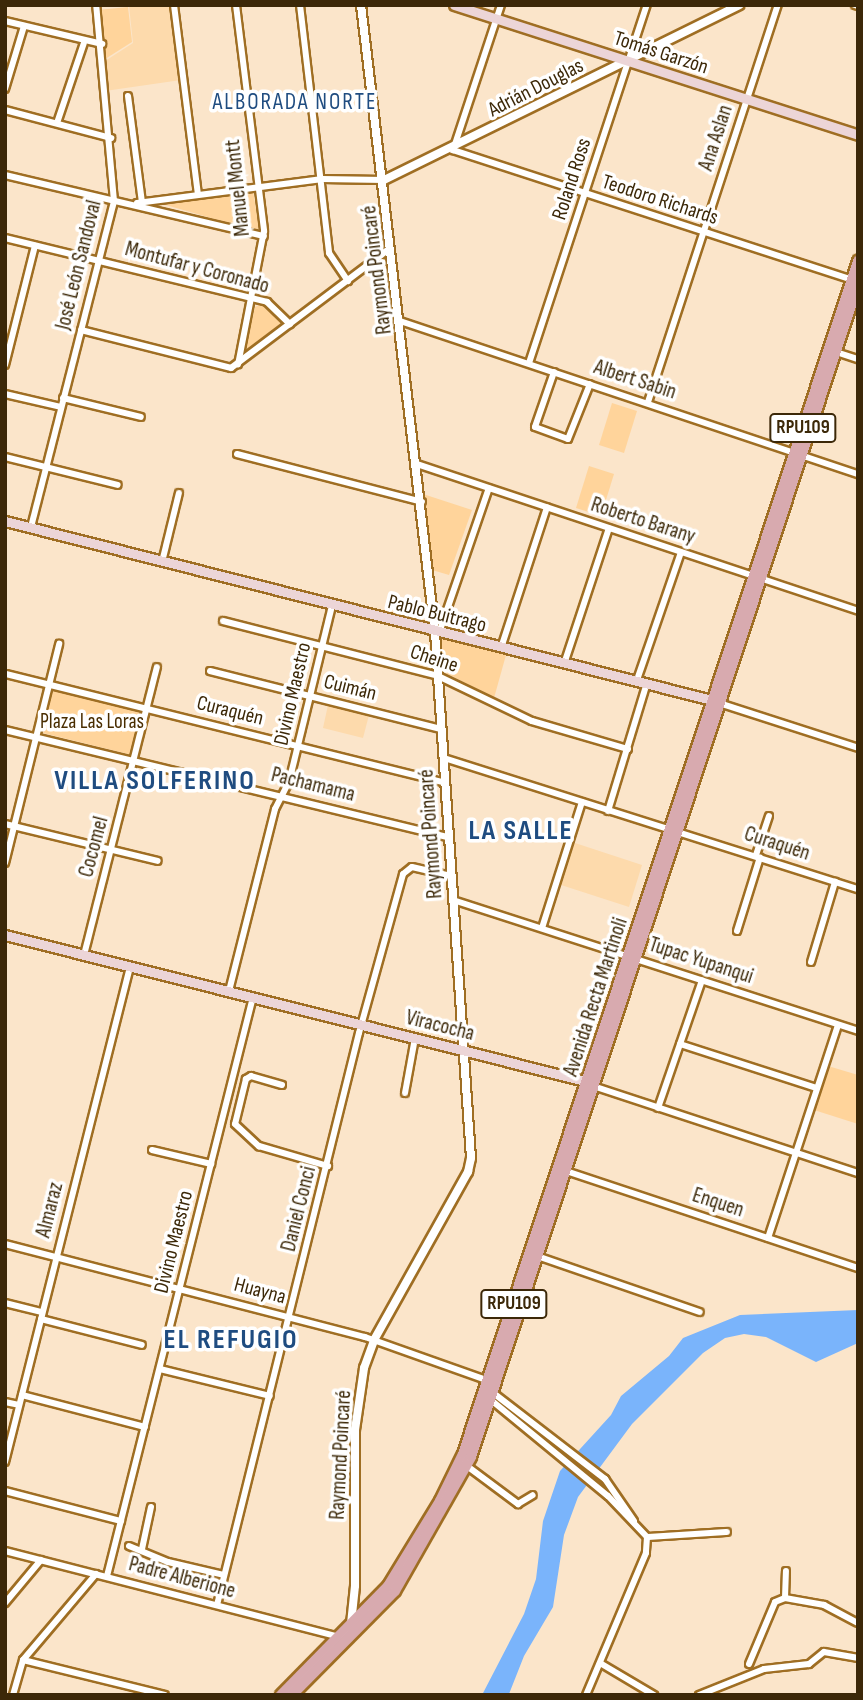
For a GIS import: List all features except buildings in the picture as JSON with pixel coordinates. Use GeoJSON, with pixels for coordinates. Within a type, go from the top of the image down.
{"type":"FeatureCollection","features":[{"type":"Feature","properties":{"kind":"main road","name":"Tomás Garzón"},"geometry":{"type":"LineString","coordinates":[[454,5],[858,135]]}},
{"type":"Feature","properties":{"kind":"main road","name":"Avenida Recta Martinoli"},"geometry":{"type":"LineString","coordinates":[[798,452],[836,352],[856,282],[858,261]]}},
{"type":"Feature","properties":{"kind":"main road","name":"Avenida Recta Martinoli"},"geometry":{"type":"LineString","coordinates":[[292,1695],[409,1571],[467,1466],[716,701],[856,282]]}},
{"type":"Feature","properties":{"kind":"main road","name":"Pablo Buitrago"},"geometry":{"type":"LineString","coordinates":[[5,521],[437,633],[716,701]]}},
{"type":"Feature","properties":{"kind":"main road","name":"Viracocha"},"geometry":{"type":"LineString","coordinates":[[5,935],[463,1049],[591,1084]]}},
{"type":"Feature","properties":{"kind":"main road","name":"Avenida Recta Martinoli"},"geometry":{"type":"LineString","coordinates":[[354,1631],[415,1545],[454,1475],[489,1393],[501,1344],[566,1171],[591,1084]]}},
{"type":"Feature","properties":{"kind":"main road","name":"Avenida Recta Martinoli"},"geometry":{"type":"LineString","coordinates":[[281,1695],[344,1641]]}},
{"type":"Feature","properties":{"kind":"street","name":"José León Sandoval"},"geometry":{"type":"LineString","coordinates":[[31,527],[114,201],[111,138],[96,5]]}},
{"type":"Feature","properties":{"kind":"street"},"geometry":{"type":"LineString","coordinates":[[174,5],[198,194]]}},
{"type":"Feature","properties":{"kind":"street","name":"Manuel Montt"},"geometry":{"type":"LineString","coordinates":[[236,5],[264,236],[238,365]]}},
{"type":"Feature","properties":{"kind":"street"},"geometry":{"type":"LineString","coordinates":[[300,5],[330,257],[348,281]]}},
{"type":"Feature","properties":{"kind":"street","name":"Raymond Poincaré"},"geometry":{"type":"LineString","coordinates":[[354,1631],[356,1421],[364,1368],[374,1340],[470,1166],[437,633],[361,5]]}},
{"type":"Feature","properties":{"kind":"street"},"geometry":{"type":"LineString","coordinates":[[453,149],[500,5]]}},
{"type":"Feature","properties":{"kind":"street","name":"Roland Ross"},"geometry":{"type":"LineString","coordinates":[[529,363],[647,5]]}},
{"type":"Feature","properties":{"kind":"street","name":"Adrián Douglas"},"geometry":{"type":"LineString","coordinates":[[384,180],[453,149],[739,5]]}},
{"type":"Feature","properties":{"kind":"street","name":"Ana Aslan"},"geometry":{"type":"LineString","coordinates":[[648,402],[778,5]]}},
{"type":"Feature","properties":{"kind":"street"},"geometry":{"type":"LineString","coordinates":[[5,21],[85,43],[102,44]]}},
{"type":"Feature","properties":{"kind":"street"},"geometry":{"type":"LineString","coordinates":[[5,89],[24,26]]}},
{"type":"Feature","properties":{"kind":"street"},"geometry":{"type":"LineString","coordinates":[[57,123],[85,43]]}},
{"type":"Feature","properties":{"kind":"street"},"geometry":{"type":"LineString","coordinates":[[128,96],[142,202]]}},
{"type":"Feature","properties":{"kind":"street"},"geometry":{"type":"LineString","coordinates":[[5,110],[111,138]]}},
{"type":"Feature","properties":{"kind":"street","name":"Teodoro Richards"},"geometry":{"type":"LineString","coordinates":[[453,149],[856,282]]}},
{"type":"Feature","properties":{"kind":"street"},"geometry":{"type":"LineString","coordinates":[[5,175],[264,236]]}},
{"type":"Feature","properties":{"kind":"street"},"geometry":{"type":"LineString","coordinates":[[132,204],[322,179],[384,180]]}},
{"type":"Feature","properties":{"kind":"street","name":"Montufar y Coronado"},"geometry":{"type":"LineString","coordinates":[[5,238],[251,298],[273,305],[290,324]]}},
{"type":"Feature","properties":{"kind":"street"},"geometry":{"type":"LineString","coordinates":[[5,365],[35,246]]}},
{"type":"Feature","properties":{"kind":"street"},"geometry":{"type":"LineString","coordinates":[[81,330],[220,367],[238,365],[390,247]]}},
{"type":"Feature","properties":{"kind":"street","name":"Albert Sabin"},"geometry":{"type":"LineString","coordinates":[[400,321],[858,474]]}},
{"type":"Feature","properties":{"kind":"street"},"geometry":{"type":"LineString","coordinates":[[836,352],[858,359]]}},
{"type":"Feature","properties":{"kind":"street"},"geometry":{"type":"LineString","coordinates":[[554,372],[535,427],[568,439],[590,384]]}},
{"type":"Feature","properties":{"kind":"street"},"geometry":{"type":"LineString","coordinates":[[5,394],[61,407]]}},
{"type":"Feature","properties":{"kind":"street"},"geometry":{"type":"LineString","coordinates":[[63,398],[141,417]]}},
{"type":"Feature","properties":{"kind":"street"},"geometry":{"type":"LineString","coordinates":[[237,454],[422,502]]}},
{"type":"Feature","properties":{"kind":"street"},"geometry":{"type":"LineString","coordinates":[[5,457],[118,485]]}},
{"type":"Feature","properties":{"kind":"street","name":"Roberto Barany"},"geometry":{"type":"LineString","coordinates":[[417,464],[858,611]]}},
{"type":"Feature","properties":{"kind":"street"},"geometry":{"type":"LineString","coordinates":[[437,633],[489,488]]}},
{"type":"Feature","properties":{"kind":"street"},"geometry":{"type":"LineString","coordinates":[[162,562],[179,494]]}},
{"type":"Feature","properties":{"kind":"street"},"geometry":{"type":"LineString","coordinates":[[501,648],[547,507]]}},
{"type":"Feature","properties":{"kind":"street"},"geometry":{"type":"LineString","coordinates":[[564,664],[609,528]]}},
{"type":"Feature","properties":{"kind":"street"},"geometry":{"type":"LineString","coordinates":[[608,811],[628,749],[642,682],[681,552]]}},
{"type":"Feature","properties":{"kind":"street","name":"Divino Maestro"},"geometry":{"type":"LineString","coordinates":[[229,991],[299,746],[332,606]]}},
{"type":"Feature","properties":{"kind":"street","name":"Cheine"},"geometry":{"type":"LineString","coordinates":[[223,621],[438,676],[532,721],[628,749]]}},
{"type":"Feature","properties":{"kind":"street"},"geometry":{"type":"LineString","coordinates":[[5,863],[59,644]]}},
{"type":"Feature","properties":{"kind":"street","name":"Cocomel"},"geometry":{"type":"LineString","coordinates":[[84,955],[157,667]]}},
{"type":"Feature","properties":{"kind":"street","name":"Cuimán"},"geometry":{"type":"LineString","coordinates":[[210,671],[441,729]]}},
{"type":"Feature","properties":{"kind":"street","name":"Curaquén"},"geometry":{"type":"LineString","coordinates":[[6,674],[445,783]]}},
{"type":"Feature","properties":{"kind":"street","name":"Pablo Buitrago"},"geometry":{"type":"LineString","coordinates":[[716,701],[858,748]]}},
{"type":"Feature","properties":{"kind":"street","name":"Pachamama"},"geometry":{"type":"LineString","coordinates":[[5,730],[448,837]]}},
{"type":"Feature","properties":{"kind":"street","name":"Curaquén"},"geometry":{"type":"LineString","coordinates":[[444,758],[858,890]]}},
{"type":"Feature","properties":{"kind":"street"},"geometry":{"type":"LineString","coordinates":[[542,928],[582,803]]}},
{"type":"Feature","properties":{"kind":"street"},"geometry":{"type":"LineString","coordinates":[[737,931],[769,816]]}},
{"type":"Feature","properties":{"kind":"street"},"geometry":{"type":"LineString","coordinates":[[5,824],[158,861]]}},
{"type":"Feature","properties":{"kind":"street","name":"Daniel Conci"},"geometry":{"type":"LineString","coordinates":[[217,1605],[363,1024],[405,870],[412,867],[451,876]]}},
{"type":"Feature","properties":{"kind":"street"},"geometry":{"type":"LineString","coordinates":[[811,962],[835,882]]}},
{"type":"Feature","properties":{"kind":"street","name":"Tupac Yupanqui"},"geometry":{"type":"LineString","coordinates":[[453,900],[858,1031]]}},
{"type":"Feature","properties":{"kind":"street","name":"Almaraz"},"geometry":{"type":"LineString","coordinates":[[5,1462],[130,967]]}},
{"type":"Feature","properties":{"kind":"street"},"geometry":{"type":"LineString","coordinates":[[658,1108],[702,980]]}},
{"type":"Feature","properties":{"kind":"street","name":"Divino Maestro"},"geometry":{"type":"LineString","coordinates":[[107,1576],[253,997]]}},
{"type":"Feature","properties":{"kind":"street"},"geometry":{"type":"LineString","coordinates":[[768,1238],[838,1025]]}},
{"type":"Feature","properties":{"kind":"street"},"geometry":{"type":"LineString","coordinates":[[405,1093],[415,1038]]}},
{"type":"Feature","properties":{"kind":"street"},"geometry":{"type":"LineString","coordinates":[[680,1044],[816,1088]]}},
{"type":"Feature","properties":{"kind":"street"},"geometry":{"type":"LineString","coordinates":[[282,1085],[251,1076],[246,1079],[235,1124],[259,1146],[328,1166]]}},
{"type":"Feature","properties":{"kind":"street","name":"Viracocha"},"geometry":{"type":"LineString","coordinates":[[591,1084],[856,1172]]}},
{"type":"Feature","properties":{"kind":"street"},"geometry":{"type":"LineString","coordinates":[[152,1150],[211,1164]]}},
{"type":"Feature","properties":{"kind":"street"},"geometry":{"type":"LineString","coordinates":[[856,1172],[858,1163]]}},
{"type":"Feature","properties":{"kind":"street","name":"Enquen"},"geometry":{"type":"LineString","coordinates":[[566,1171],[858,1268]]}},
{"type":"Feature","properties":{"kind":"street","name":"Huayna"},"geometry":{"type":"LineString","coordinates":[[5,1244],[374,1340],[489,1393]]}},
{"type":"Feature","properties":{"kind":"street"},"geometry":{"type":"LineString","coordinates":[[535,1255],[700,1312]]}},
{"type":"Feature","properties":{"kind":"street"},"geometry":{"type":"LineString","coordinates":[[5,1303],[142,1345]]}},
{"type":"Feature","properties":{"kind":"street"},"geometry":{"type":"LineString","coordinates":[[160,1369],[270,1396]]}},
{"type":"Feature","properties":{"kind":"street"},"geometry":{"type":"LineString","coordinates":[[489,1393],[605,1479],[647,1538],[646,1553],[586,1695]]}},
{"type":"Feature","properties":{"kind":"street"},"geometry":{"type":"LineString","coordinates":[[489,1393],[634,1521]]}},
{"type":"Feature","properties":{"kind":"street"},"geometry":{"type":"LineString","coordinates":[[22,1395],[145,1427]]}},
{"type":"Feature","properties":{"kind":"street"},"geometry":{"type":"LineString","coordinates":[[5,1402],[19,1405]]}},
{"type":"Feature","properties":{"kind":"street"},"geometry":{"type":"LineString","coordinates":[[467,1466],[518,1504],[533,1495]]}},
{"type":"Feature","properties":{"kind":"street"},"geometry":{"type":"LineString","coordinates":[[608,1496],[614,1490]]}},
{"type":"Feature","properties":{"kind":"street"},"geometry":{"type":"LineString","coordinates":[[5,1491],[121,1521]]}},
{"type":"Feature","properties":{"kind":"street"},"geometry":{"type":"LineString","coordinates":[[142,1549],[151,1507]]}},
{"type":"Feature","properties":{"kind":"street"},"geometry":{"type":"LineString","coordinates":[[647,1538],[727,1532]]}},
{"type":"Feature","properties":{"kind":"street"},"geometry":{"type":"LineString","coordinates":[[129,1546],[142,1549],[168,1562],[224,1575]]}},
{"type":"Feature","properties":{"kind":"street","name":"Padre Alberione"},"geometry":{"type":"LineString","coordinates":[[5,1552],[107,1576],[344,1641]]}},
{"type":"Feature","properties":{"kind":"street"},"geometry":{"type":"LineString","coordinates":[[5,1602],[41,1560]]}},
{"type":"Feature","properties":{"kind":"street"},"geometry":{"type":"LineString","coordinates":[[785,1598],[786,1571]]}},
{"type":"Feature","properties":{"kind":"street"},"geometry":{"type":"LineString","coordinates":[[13,1695],[23,1660],[96,1574]]}},
{"type":"Feature","properties":{"kind":"street"},"geometry":{"type":"LineString","coordinates":[[749,1664],[775,1602],[785,1598],[824,1605],[858,1623]]}},
{"type":"Feature","properties":{"kind":"street"},"geometry":{"type":"LineString","coordinates":[[699,1695],[764,1669],[809,1664],[824,1652],[858,1658]]}},
{"type":"Feature","properties":{"kind":"street"},"geometry":{"type":"LineString","coordinates":[[23,1660],[165,1695]]}},
{"type":"Feature","properties":{"kind":"street"},"geometry":{"type":"LineString","coordinates":[[600,1663],[654,1695]]}},
{"type":"Feature","properties":{"kind":"shaded area"},"geometry":{"type":"Polygon","coordinates":[[[171,5],[181,80],[105,91],[102,63],[133,43],[129,6],[171,5]]]}},
{"type":"Feature","properties":{"kind":"shaded area"},"geometry":{"type":"Polygon","coordinates":[[[328,705],[369,715],[363,738],[323,728],[328,705]]]}},
{"type":"Feature","properties":{"kind":"shaded area"},"geometry":{"type":"Polygon","coordinates":[[[572,842],[642,865],[629,907],[558,884],[572,842]]]}},
{"type":"Feature","properties":{"kind":"green space"},"geometry":{"type":"Polygon","coordinates":[[[128,7],[132,42],[102,61],[98,10],[128,7]]]}},
{"type":"Feature","properties":{"kind":"green space"},"geometry":{"type":"Polygon","coordinates":[[[253,191],[259,228],[256,231],[159,203],[253,191]]]}},
{"type":"Feature","properties":{"kind":"green space"},"geometry":{"type":"Polygon","coordinates":[[[261,304],[283,325],[244,354],[255,307],[261,304]]]}},
{"type":"Feature","properties":{"kind":"green space"},"geometry":{"type":"Polygon","coordinates":[[[612,403],[637,411],[624,453],[599,445],[612,403]]]}},
{"type":"Feature","properties":{"kind":"green space"},"geometry":{"type":"Polygon","coordinates":[[[589,466],[614,474],[601,516],[576,508],[589,466]]]}},
{"type":"Feature","properties":{"kind":"green space"},"geometry":{"type":"Polygon","coordinates":[[[423,494],[472,510],[449,575],[432,570],[423,494]]]}},
{"type":"Feature","properties":{"kind":"green space"},"geometry":{"type":"Polygon","coordinates":[[[441,638],[506,655],[494,698],[442,671],[441,638]]]}},
{"type":"Feature","properties":{"kind":"green space","name":"Plaza Las Loras"},"geometry":{"type":"Polygon","coordinates":[[[53,689],[141,711],[132,755],[43,733],[53,689]]]}},
{"type":"Feature","properties":{"kind":"green space"},"geometry":{"type":"Polygon","coordinates":[[[828,1066],[858,1075],[858,1124],[814,1110],[828,1066]]]}},
{"type":"Feature","properties":{"kind":"water"},"geometry":{"type":"Polygon","coordinates":[[[858,1310],[858,1343],[816,1362],[766,1337],[744,1334],[725,1338],[703,1353],[632,1424],[578,1497],[564,1535],[553,1607],[524,1656],[509,1694],[482,1695],[524,1614],[536,1579],[543,1521],[560,1471],[611,1415],[621,1396],[669,1356],[683,1338],[740,1315],[858,1310]]]}},
{"type":"Feature","properties":{"kind":"district","name":"ALBORADA NORTE"},"geometry":{"type":"Point","coordinates":[295,102]}},
{"type":"Feature","properties":{"kind":"district","name":"VILLA SOLFERINO"},"geometry":{"type":"Point","coordinates":[155,781]}},
{"type":"Feature","properties":{"kind":"district","name":"LA SALLE"},"geometry":{"type":"Point","coordinates":[521,831]}},
{"type":"Feature","properties":{"kind":"district","name":"EL REFUGIO"},"geometry":{"type":"Point","coordinates":[231,1340]}}]}
